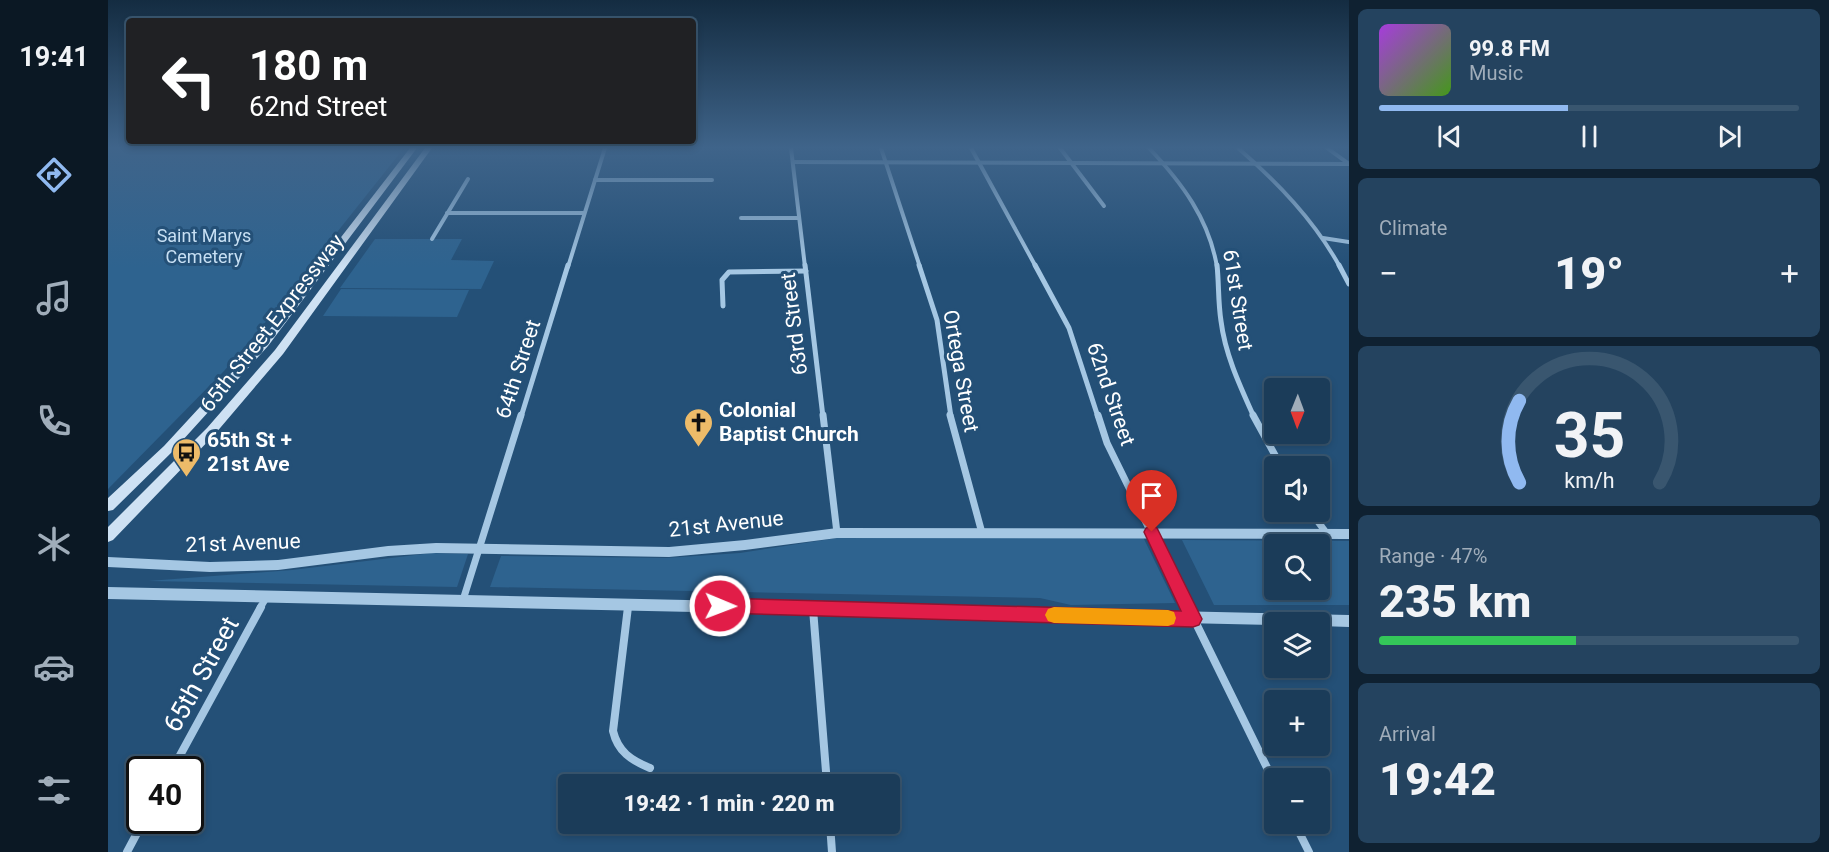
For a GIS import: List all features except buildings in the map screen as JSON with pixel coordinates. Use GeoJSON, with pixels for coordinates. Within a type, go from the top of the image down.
{"type":"FeatureCollection","features":[{"type":"Feature","properties":{"kind":"main road","name":"65th Street Expressway"},"geometry":{"type":"LineString","coordinates":[[108,506],[168,449],[264,344],[384,188]]}},
{"type":"Feature","properties":{"kind":"main road","name":"65th Street Expressway"},"geometry":{"type":"LineString","coordinates":[[108,536],[211,431],[279,352],[400,188]]}},
{"type":"Feature","properties":{"kind":"street"},"geometry":{"type":"LineString","coordinates":[[432,239],[463,188]]}},
{"type":"Feature","properties":{"kind":"street","name":"64th Street"},"geometry":{"type":"LineString","coordinates":[[463,601],[593,188]]}},
{"type":"Feature","properties":{"kind":"street","name":"63rd Street"},"geometry":{"type":"LineString","coordinates":[[796,188],[837,533]]}},
{"type":"Feature","properties":{"kind":"street","name":"Ortega Street"},"geometry":{"type":"LineString","coordinates":[[894,188],[938,320],[951,420],[982,532]]}},
{"type":"Feature","properties":{"kind":"street","name":"62nd Street"},"geometry":{"type":"LineString","coordinates":[[993,188],[1069,328],[1107,443],[1267,768]]}},
{"type":"Feature","properties":{"kind":"street"},"geometry":{"type":"LineString","coordinates":[[1090,188],[1104,206]]}},
{"type":"Feature","properties":{"kind":"street","name":"61st Street"},"geometry":{"type":"LineString","coordinates":[[1184,188],[1205,225],[1217,266],[1222,328],[1230,360],[1244,395],[1276,456]]}},
{"type":"Feature","properties":{"kind":"street"},"geometry":{"type":"LineString","coordinates":[[1281,188],[1297,204],[1323,238],[1349,284]]}},
{"type":"Feature","properties":{"kind":"street"},"geometry":{"type":"LineString","coordinates":[[447,213],[585,213]]}},
{"type":"Feature","properties":{"kind":"street"},"geometry":{"type":"LineString","coordinates":[[741,218],[799,218]]}},
{"type":"Feature","properties":{"kind":"street"},"geometry":{"type":"LineString","coordinates":[[1323,238],[1349,242]]}},
{"type":"Feature","properties":{"kind":"street"},"geometry":{"type":"LineString","coordinates":[[723,306],[722,279],[729,272],[806,271]]}},
{"type":"Feature","properties":{"kind":"street"},"geometry":{"type":"LineString","coordinates":[[1318,522],[1327,534]]}},
{"type":"Feature","properties":{"kind":"street","name":"21st Avenue"},"geometry":{"type":"LineString","coordinates":[[108,562],[210,567],[278,565],[388,551],[479,547],[669,552],[837,533],[1327,534]]}},
{"type":"Feature","properties":{"kind":"street","name":"21st Avenue"},"geometry":{"type":"LineString","coordinates":[[1330,534],[1349,534]]}},
{"type":"Feature","properties":{"kind":"street"},"geometry":{"type":"LineString","coordinates":[[108,593],[1349,621]]}},
{"type":"Feature","properties":{"kind":"street","name":"65th Street"},"geometry":{"type":"LineString","coordinates":[[180,756],[266,598]]}},
{"type":"Feature","properties":{"kind":"street"},"geometry":{"type":"LineString","coordinates":[[628,603],[613,730],[615,742],[624,756],[650,768]]}},
{"type":"Feature","properties":{"kind":"street"},"geometry":{"type":"LineString","coordinates":[[813,608],[826,774]]}},
{"type":"Feature","properties":{"kind":"street"},"geometry":{"type":"LineString","coordinates":[[127,852],[137,834]]}},
{"type":"Feature","properties":{"kind":"street"},"geometry":{"type":"LineString","coordinates":[[831,834],[832,852]]}},
{"type":"Feature","properties":{"kind":"street"},"geometry":{"type":"LineString","coordinates":[[1300,834],[1309,852]]}},
{"type":"Feature","properties":{"kind":"green space","name":"Saint Marys Cemetery"},"geometry":{"type":"Polygon","coordinates":[[[108,188],[372,188],[224,371],[108,489],[108,188]]]}},
{"type":"Feature","properties":{"kind":"green space"},"geometry":{"type":"Polygon","coordinates":[[[375,239],[462,239],[451,260],[494,261],[481,289],[340,288],[375,239]]]}},
{"type":"Feature","properties":{"kind":"green space"},"geometry":{"type":"Polygon","coordinates":[[[341,289],[469,290],[457,317],[323,316],[341,289]]]}},
{"type":"Feature","properties":{"kind":"green space"},"geometry":{"type":"Polygon","coordinates":[[[1143,537],[1175,603],[1071,605],[1040,598],[490,587],[501,556],[666,558],[740,553],[837,538],[1143,537]]]}},
{"type":"Feature","properties":{"kind":"green space"},"geometry":{"type":"Polygon","coordinates":[[[1182,540],[1264,540],[1264,600],[1330,600],[1330,541],[1349,541],[1349,605],[1214,605],[1182,540]]]}},
{"type":"Feature","properties":{"kind":"green space"},"geometry":{"type":"Polygon","coordinates":[[[432,553],[468,554],[457,587],[148,581],[292,570],[432,553]]]}},
{"type":"Feature","properties":{"kind":"slow traffic"},"geometry":{"type":"LineString","coordinates":[[1054,615],[1168,618]]}},
{"type":"Feature","properties":{"kind":"place","name":"Colonial Baptist Church"},"geometry":{"type":"Point","coordinates":[698,448]}},
{"type":"Feature","properties":{"kind":"place","name":"65th St + 21st Ave"},"geometry":{"type":"Point","coordinates":[186,478]}},
{"type":"Feature","properties":{"kind":"route"},"geometry":{"type":"LineString","coordinates":[[720,606],[1193,619],[1152,532]]}}]}
